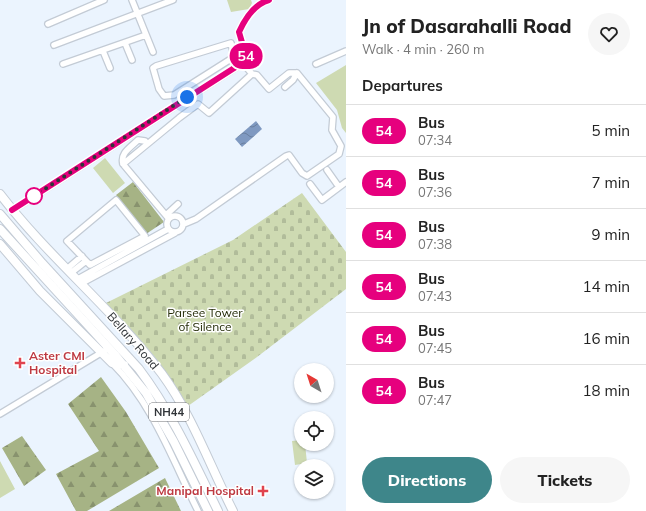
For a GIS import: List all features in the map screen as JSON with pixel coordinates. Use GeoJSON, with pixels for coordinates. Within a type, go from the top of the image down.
{"type":"FeatureCollection","features":[{"type":"Feature","properties":{"kind":"highway","name":"Bellary Road"},"geometry":{"type":"LineString","coordinates":[[0,194],[10,207],[133,339],[163,375],[190,422],[233,511]]}},
{"type":"Feature","properties":{"kind":"highway"},"geometry":{"type":"LineString","coordinates":[[0,200],[10,207]]}},
{"type":"Feature","properties":{"kind":"highway","name":"Bellary Road"},"geometry":{"type":"LineString","coordinates":[[0,214],[25,244],[139,369],[153,387],[182,436],[218,511]]}},
{"type":"Feature","properties":{"kind":"highway","name":"Bellary Road"},"geometry":{"type":"LineString","coordinates":[[0,229],[106,351],[124,365],[146,393],[159,414],[208,511]]}},
{"type":"Feature","properties":{"kind":"highway"},"geometry":{"type":"LineString","coordinates":[[0,244],[40,291],[106,351],[112,363],[124,365]]}},
{"type":"Feature","properties":{"kind":"street"},"geometry":{"type":"LineString","coordinates":[[48,24],[104,0]]}},
{"type":"Feature","properties":{"kind":"street"},"geometry":{"type":"LineString","coordinates":[[132,0],[153,52]]}},
{"type":"Feature","properties":{"kind":"street"},"geometry":{"type":"LineString","coordinates":[[54,44],[173,0]]}},
{"type":"Feature","properties":{"kind":"street"},"geometry":{"type":"LineString","coordinates":[[10,207],[246,60],[239,32],[248,15],[260,1],[269,0]]}},
{"type":"Feature","properties":{"kind":"street"},"geometry":{"type":"LineString","coordinates":[[63,64],[146,35]]}},
{"type":"Feature","properties":{"kind":"street"},"geometry":{"type":"LineString","coordinates":[[125,43],[132,60]]}},
{"type":"Feature","properties":{"kind":"street"},"geometry":{"type":"LineString","coordinates":[[231,43],[234,57],[188,86],[174,95],[164,96],[159,89],[153,68],[231,43]]}},
{"type":"Feature","properties":{"kind":"street"},"geometry":{"type":"LineString","coordinates":[[103,51],[110,68]]}},
{"type":"Feature","properties":{"kind":"street"},"geometry":{"type":"LineString","coordinates":[[316,64],[346,51]]}},
{"type":"Feature","properties":{"kind":"street"},"geometry":{"type":"LineString","coordinates":[[80,281],[180,231],[184,224],[196,219],[286,156],[291,157],[302,173],[307,176],[339,154],[342,146],[332,130],[333,117],[296,73],[289,73],[269,89],[257,75],[252,74],[242,63]]}},
{"type":"Feature","properties":{"kind":"street"},"geometry":{"type":"LineString","coordinates":[[285,87],[293,80],[296,73]]}},
{"type":"Feature","properties":{"kind":"street"},"geometry":{"type":"LineString","coordinates":[[123,164],[198,104],[209,113],[252,74]]}},
{"type":"Feature","properties":{"kind":"street"},"geometry":{"type":"LineString","coordinates":[[188,86],[193,94]]}},
{"type":"Feature","properties":{"kind":"street"},"geometry":{"type":"LineString","coordinates":[[182,90],[187,97]]}},
{"type":"Feature","properties":{"kind":"street"},"geometry":{"type":"LineString","coordinates":[[144,140],[138,140],[123,154],[121,158],[123,164],[167,217],[168,229]]}},
{"type":"Feature","properties":{"kind":"street"},"geometry":{"type":"LineString","coordinates":[[327,170],[339,187]]}},
{"type":"Feature","properties":{"kind":"street"},"geometry":{"type":"LineString","coordinates":[[310,184],[322,200],[346,182]]}},
{"type":"Feature","properties":{"kind":"street"},"geometry":{"type":"LineString","coordinates":[[116,200],[145,236],[90,265],[86,261],[67,241],[116,200]]}},
{"type":"Feature","properties":{"kind":"street"},"geometry":{"type":"LineString","coordinates":[[167,217],[178,204]]}},
{"type":"Feature","properties":{"kind":"street"},"geometry":{"type":"LineString","coordinates":[[167,217],[178,216],[182,219],[184,224]]}},
{"type":"Feature","properties":{"kind":"street"},"geometry":{"type":"LineString","coordinates":[[168,229],[175,233]]}},
{"type":"Feature","properties":{"kind":"street"},"geometry":{"type":"LineString","coordinates":[[80,281],[168,229]]}},
{"type":"Feature","properties":{"kind":"street"},"geometry":{"type":"LineString","coordinates":[[70,270],[82,256]]}},
{"type":"Feature","properties":{"kind":"street"},"geometry":{"type":"LineString","coordinates":[[70,270],[86,261]]}},
{"type":"Feature","properties":{"kind":"street"},"geometry":{"type":"LineString","coordinates":[[0,414],[106,351]]}},
{"type":"Feature","properties":{"kind":"street"},"geometry":{"type":"LineString","coordinates":[[112,363],[131,386],[152,418],[198,511]]}},
{"type":"Feature","properties":{"kind":"green space"},"geometry":{"type":"Polygon","coordinates":[[[227,0],[251,0],[252,3],[249,9],[231,12],[227,0]]]}},
{"type":"Feature","properties":{"kind":"green space"},"geometry":{"type":"Polygon","coordinates":[[[346,65],[346,133],[342,128],[337,110],[316,83],[346,65]]]}},
{"type":"Feature","properties":{"kind":"green space"},"geometry":{"type":"Polygon","coordinates":[[[105,158],[125,183],[113,193],[93,168],[105,158]]]}},
{"type":"Feature","properties":{"kind":"green space"},"geometry":{"type":"Polygon","coordinates":[[[133,182],[164,222],[146,234],[116,195],[133,182]]]}},
{"type":"Feature","properties":{"kind":"green space","name":"Parsee Tower of Silence"},"geometry":{"type":"Polygon","coordinates":[[[302,193],[346,252],[346,289],[257,357],[188,406],[153,355],[106,303],[233,240],[302,193]]]}},
{"type":"Feature","properties":{"kind":"green space"},"geometry":{"type":"Polygon","coordinates":[[[101,377],[126,412],[159,468],[87,511],[76,511],[56,474],[99,451],[68,404],[101,377]]]}},
{"type":"Feature","properties":{"kind":"green space"},"geometry":{"type":"Polygon","coordinates":[[[22,436],[46,470],[24,486],[2,448],[22,436]]]}},
{"type":"Feature","properties":{"kind":"green space"},"geometry":{"type":"Polygon","coordinates":[[[292,441],[294,441],[294,451],[306,451],[307,459],[294,459],[292,441]]]}},
{"type":"Feature","properties":{"kind":"green space"},"geometry":{"type":"Polygon","coordinates":[[[0,461],[15,489],[0,498],[0,461]]]}},
{"type":"Feature","properties":{"kind":"green space"},"geometry":{"type":"Polygon","coordinates":[[[165,478],[181,511],[109,511],[165,478]]]}},
{"type":"Feature","properties":{"kind":"water"},"geometry":{"type":"Polygon","coordinates":[[[256,121],[262,129],[242,147],[235,139],[256,121]]]}},
{"type":"Feature","properties":{"kind":"bus line","name":"54"},"geometry":{"type":"LineString","coordinates":[[12,210],[246,60],[239,32],[248,15],[262,2],[269,0]]}},
{"type":"Feature","properties":{"kind":"place","name":"Aster CMI Hospital"},"geometry":{"type":"Point","coordinates":[20,363]}},
{"type":"Feature","properties":{"kind":"place","name":"Manipal Hospital"},"geometry":{"type":"Point","coordinates":[263,491]}},
{"type":"Feature","properties":{"kind":"route"},"geometry":{"type":"LineString","coordinates":[[34,196],[187,97]]}}]}
